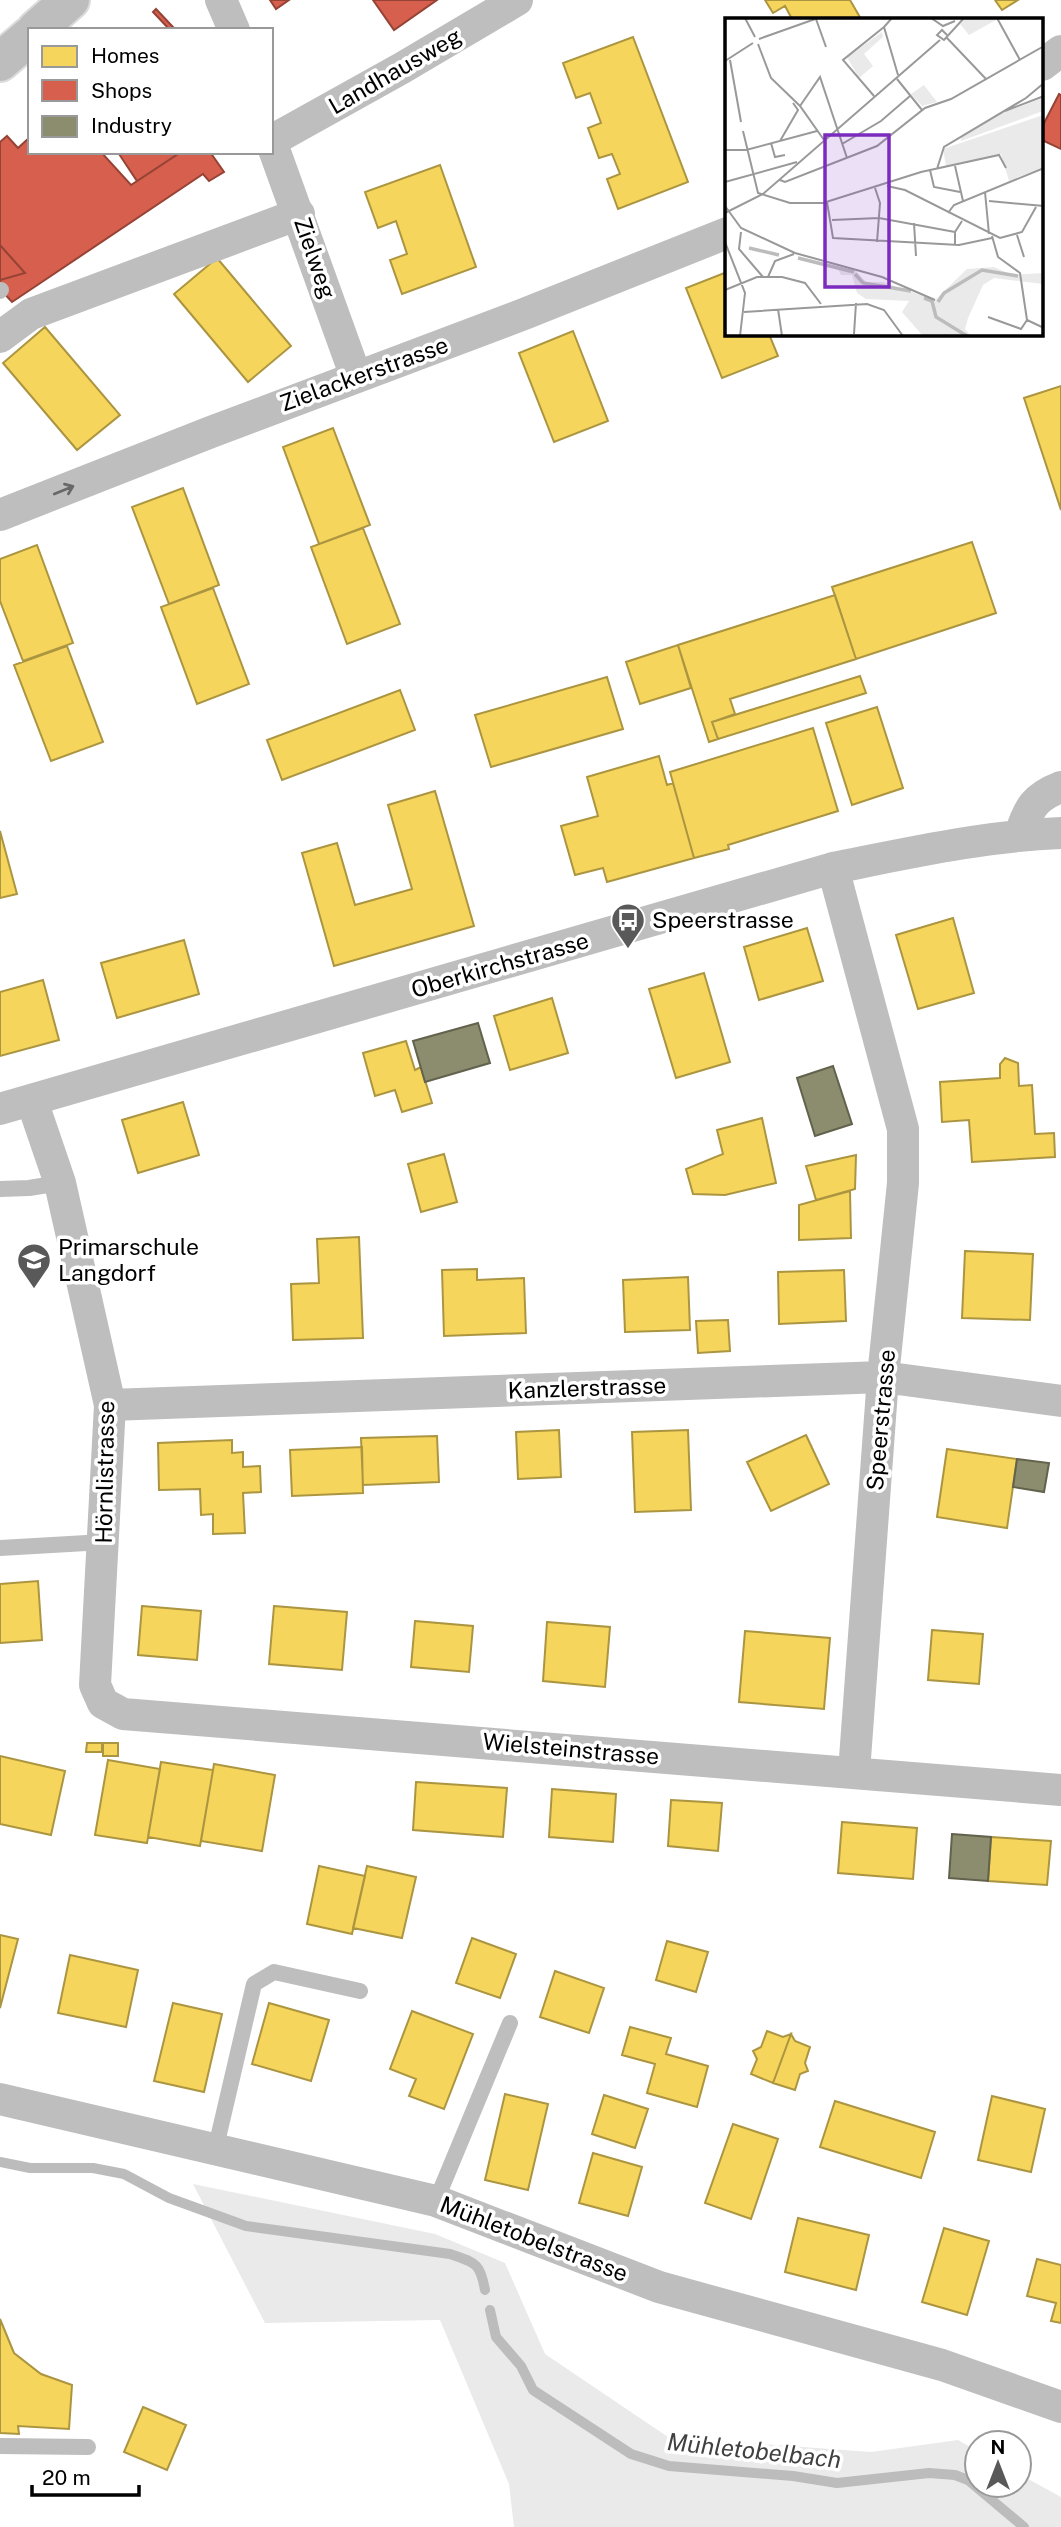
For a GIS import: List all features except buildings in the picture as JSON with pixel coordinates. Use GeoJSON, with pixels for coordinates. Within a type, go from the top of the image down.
{"type":"FeatureCollection","features":[{"type":"Feature","properties":{"kind":"main road"},"geometry":{"type":"LineString","coordinates":[[38,28],[70,0]]}},
{"type":"Feature","properties":{"kind":"main road"},"geometry":{"type":"LineString","coordinates":[[0,62],[28,38]]}},
{"type":"Feature","properties":{"kind":"street"},"geometry":{"type":"LineString","coordinates":[[221,0],[233,28]]}},
{"type":"Feature","properties":{"kind":"street","name":"Landhausweg"},"geometry":{"type":"LineString","coordinates":[[273,140],[517,0]]}},
{"type":"Feature","properties":{"kind":"street"},"geometry":{"type":"LineString","coordinates":[[1044,64],[1061,51]]}},
{"type":"Feature","properties":{"kind":"street","name":"Zielweg"},"geometry":{"type":"LineString","coordinates":[[273,146],[356,377]]}},
{"type":"Feature","properties":{"kind":"street"},"geometry":{"type":"LineString","coordinates":[[0,337],[31,314],[299,214]]}},
{"type":"Feature","properties":{"kind":"street","name":"Zielackerstrasse"},"geometry":{"type":"LineString","coordinates":[[0,515],[519,316],[725,234]]}},
{"type":"Feature","properties":{"kind":"street"},"geometry":{"type":"LineString","coordinates":[[1020,835],[1031,806],[1040,797],[1061,787]]}},
{"type":"Feature","properties":{"kind":"street","name":"Oberkirchstrasse"},"geometry":{"type":"LineString","coordinates":[[0,1109],[833,868],[966,842],[1061,833]]}},
{"type":"Feature","properties":{"kind":"street","name":"Speerstrasse"},"geometry":{"type":"LineString","coordinates":[[833,868],[903,1129],[903,1184],[883,1377],[853,1772]]}},
{"type":"Feature","properties":{"kind":"street","name":"Hörnlistrasse"},"geometry":{"type":"LineString","coordinates":[[32,1101],[60,1183],[110,1405],[95,1685]]}},
{"type":"Feature","properties":{"kind":"street","name":"Kanzlerstrasse"},"geometry":{"type":"LineString","coordinates":[[110,1405],[883,1377],[1061,1401]]}},
{"type":"Feature","properties":{"kind":"street","name":"Wielsteinstrasse"},"geometry":{"type":"LineString","coordinates":[[95,1685],[103,1703],[123,1714],[1061,1790]]}},
{"type":"Feature","properties":{"kind":"street","name":"Mühletobelstrasse"},"geometry":{"type":"LineString","coordinates":[[0,2099],[436,2201],[659,2287],[943,2365],[1061,2407]]}},
{"type":"Feature","properties":{"kind":"lane"},"geometry":{"type":"LineString","coordinates":[[0,1189],[60,1183]]}},
{"type":"Feature","properties":{"kind":"lane"},"geometry":{"type":"LineString","coordinates":[[0,1548],[104,1542]]}},
{"type":"Feature","properties":{"kind":"lane"},"geometry":{"type":"LineString","coordinates":[[215,2151],[254,1984],[274,1972],[360,1991]]}},
{"type":"Feature","properties":{"kind":"lane"},"geometry":{"type":"LineString","coordinates":[[436,2201],[510,2023]]}},
{"type":"Feature","properties":{"kind":"lane"},"geometry":{"type":"LineString","coordinates":[[0,2446],[88,2447]]}},
{"type":"Feature","properties":{"kind":"shaded area"},"geometry":{"type":"Polygon","coordinates":[[[193,2184],[435,2234],[505,2263],[545,2354],[668,2437],[871,2452],[958,2440],[963,2443],[963,2499],[1033,2499],[1033,2482],[1061,2497],[1061,2527],[514,2527],[509,2484],[440,2320],[265,2323],[193,2184]]]}},
{"type":"Feature","properties":{"kind":"waterway","name":"Mühletobelbach"},"geometry":{"type":"LineString","coordinates":[[0,2162],[30,2168],[93,2168],[124,2174],[169,2198],[246,2226],[450,2254],[475,2265],[481,2274],[485,2290]]}},
{"type":"Feature","properties":{"kind":"waterway","name":"Mühletobelbach"},"geometry":{"type":"LineString","coordinates":[[490,2310],[496,2337],[521,2366],[533,2390],[631,2454],[669,2466],[793,2476],[837,2483],[929,2473],[955,2475],[968,2480],[1024,2527]]}},
{"type":"Feature","properties":{"kind":"place","name":"Speerstrasse"},"geometry":{"type":"Point","coordinates":[628,950]}},
{"type":"Feature","properties":{"kind":"place","name":"Primarschule Langdorf"},"geometry":{"type":"Point","coordinates":[34,1290]}}]}
